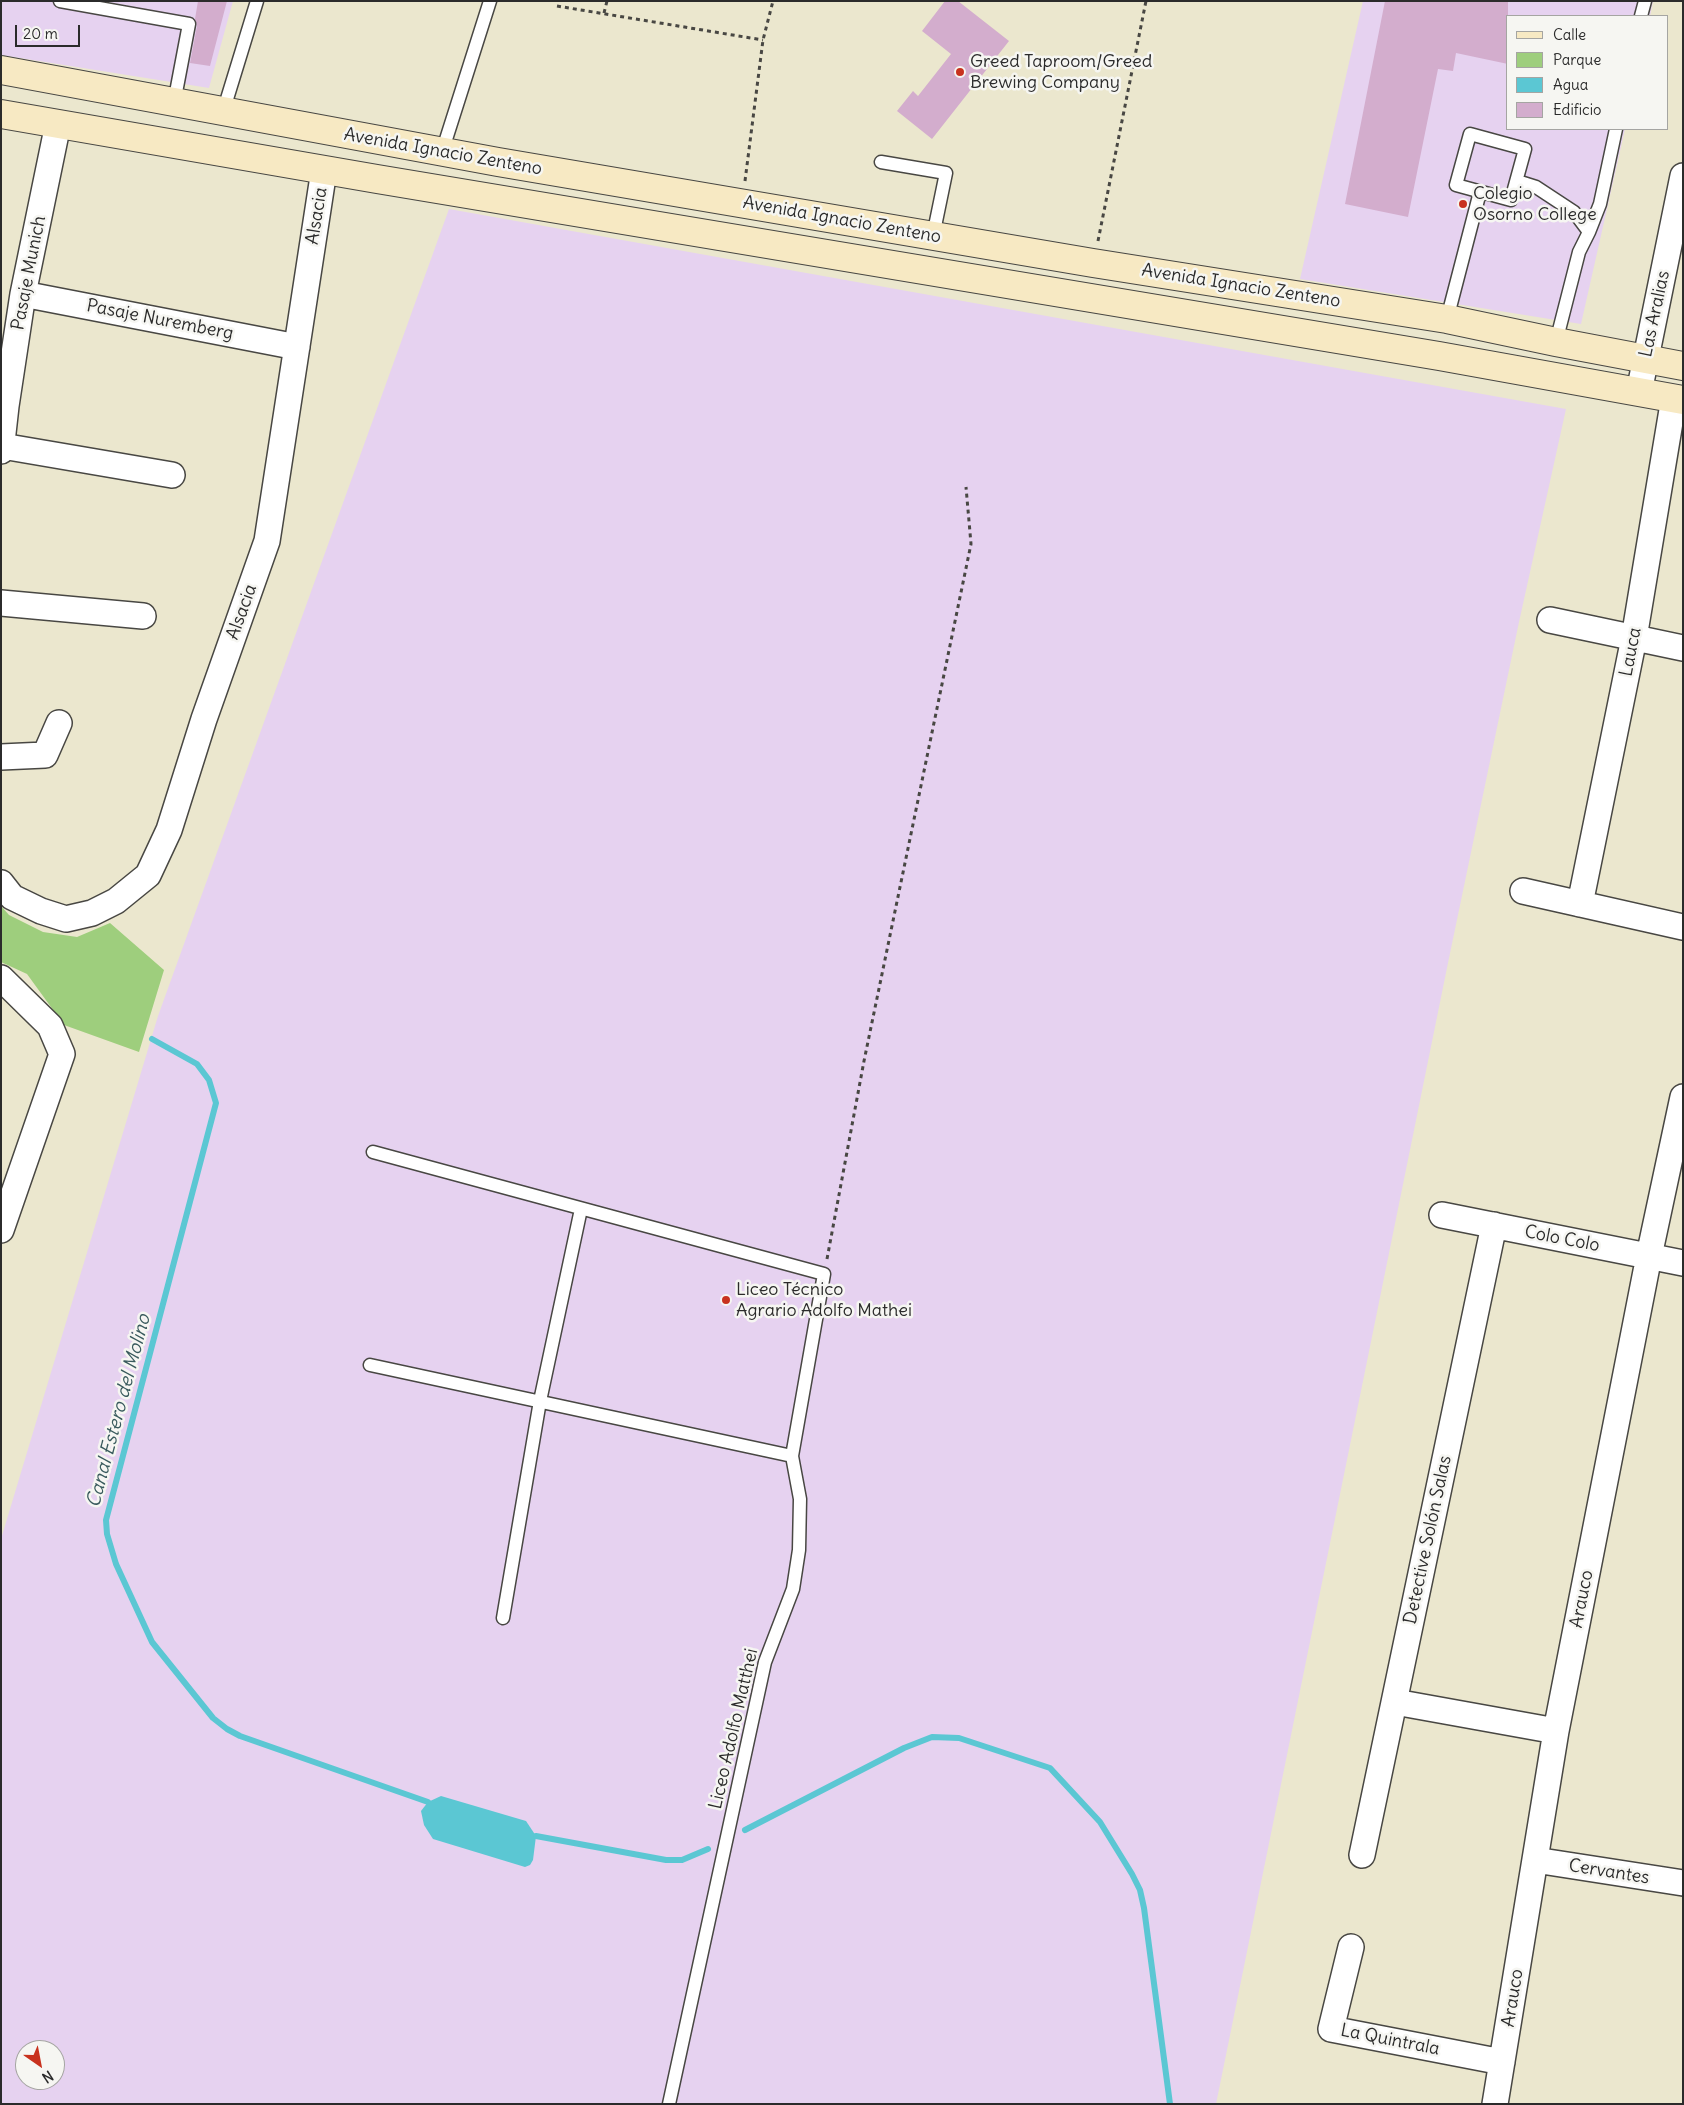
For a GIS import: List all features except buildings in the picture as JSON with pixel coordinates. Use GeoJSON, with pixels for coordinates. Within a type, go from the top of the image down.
{"type":"FeatureCollection","features":[{"type":"Feature","properties":{"kind":"main road","name":"Avenida Ignacio Zenteno"},"geometry":{"type":"LineString","coordinates":[[1,70],[442,152],[1093,263],[1447,319],[1683,366]]}},
{"type":"Feature","properties":{"kind":"main road","name":"Avenida Ignacio Zenteno"},"geometry":{"type":"LineString","coordinates":[[1,114],[324,170],[1087,296],[1678,399]]}},
{"type":"Feature","properties":{"kind":"main road"},"geometry":{"type":"LineString","coordinates":[[426,187],[442,152]]}},
{"type":"Feature","properties":{"kind":"main road"},"geometry":{"type":"LineString","coordinates":[[1087,296],[1093,263]]}},
{"type":"Feature","properties":{"kind":"main road"},"geometry":{"type":"LineString","coordinates":[[1439,356],[1447,319]]}},
{"type":"Feature","properties":{"kind":"street","name":"Pasaje Munich"},"geometry":{"type":"LineString","coordinates":[[2,449],[6,406],[23,294],[58,124]]}},
{"type":"Feature","properties":{"kind":"street","name":"Alsacia"},"geometry":{"type":"LineString","coordinates":[[1,883],[12,897],[41,911],[66,920],[92,913],[116,901],[148,875],[170,830],[204,719],[268,541],[324,170]]}},
{"type":"Feature","properties":{"kind":"street","name":"Las Aralias"},"geometry":{"type":"LineString","coordinates":[[1639,392],[1645,358],[1680,208],[1683,176]]}},
{"type":"Feature","properties":{"kind":"street","name":"Pasaje Nuremberg"},"geometry":{"type":"LineString","coordinates":[[23,294],[297,347]]}},
{"type":"Feature","properties":{"kind":"street","name":"Lauca"},"geometry":{"type":"LineString","coordinates":[[1580,904],[1634,638],[1678,399]]}},
{"type":"Feature","properties":{"kind":"street"},"geometry":{"type":"LineString","coordinates":[[2,449],[172,475]]}},
{"type":"Feature","properties":{"kind":"street"},"geometry":{"type":"LineString","coordinates":[[1,603],[142,616]]}},
{"type":"Feature","properties":{"kind":"street"},"geometry":{"type":"LineString","coordinates":[[1550,620],[1683,648]]}},
{"type":"Feature","properties":{"kind":"street"},"geometry":{"type":"LineString","coordinates":[[1,757],[45,755],[59,723]]}},
{"type":"Feature","properties":{"kind":"street"},"geometry":{"type":"LineString","coordinates":[[1523,892],[1683,927]]}},
{"type":"Feature","properties":{"kind":"street"},"geometry":{"type":"LineString","coordinates":[[1,978],[50,1026],[62,1054],[1,1230]]}},
{"type":"Feature","properties":{"kind":"street","name":"Arauco"},"geometry":{"type":"LineString","coordinates":[[1495,2104],[1556,1732],[1649,1256],[1683,1097]]}},
{"type":"Feature","properties":{"kind":"street","name":"Colo Colo"},"geometry":{"type":"LineString","coordinates":[[1442,1215],[1683,1263]]}},
{"type":"Feature","properties":{"kind":"street","name":"Detective Solón Salas"},"geometry":{"type":"LineString","coordinates":[[1362,1855],[1494,1225]]}},
{"type":"Feature","properties":{"kind":"street"},"geometry":{"type":"LineString","coordinates":[[1395,1702],[1556,1732]]}},
{"type":"Feature","properties":{"kind":"street","name":"Cervantes"},"geometry":{"type":"LineString","coordinates":[[1535,1860],[1683,1883]]}},
{"type":"Feature","properties":{"kind":"street","name":"La Quintrala"},"geometry":{"type":"LineString","coordinates":[[1350,1946],[1331,2029],[1502,2062]]}},
{"type":"Feature","properties":{"kind":"lane"},"geometry":{"type":"LineString","coordinates":[[60,1],[190,24],[174,103]]}},
{"type":"Feature","properties":{"kind":"lane"},"geometry":{"type":"LineString","coordinates":[[224,112],[257,1]]}},
{"type":"Feature","properties":{"kind":"lane"},"geometry":{"type":"LineString","coordinates":[[442,152],[490,1]]}},
{"type":"Feature","properties":{"kind":"lane"},"geometry":{"type":"LineString","coordinates":[[1641,15],[1645,1]]}},
{"type":"Feature","properties":{"kind":"lane"},"geometry":{"type":"LineString","coordinates":[[1556,342],[1579,252],[1590,232],[1600,204],[1616,130]]}},
{"type":"Feature","properties":{"kind":"lane"},"geometry":{"type":"LineString","coordinates":[[1470,134],[1525,149],[1517,181],[1511,200],[1456,185],[1470,134]]}},
{"type":"Feature","properties":{"kind":"lane"},"geometry":{"type":"LineString","coordinates":[[881,162],[946,173],[933,236]]}},
{"type":"Feature","properties":{"kind":"lane"},"geometry":{"type":"LineString","coordinates":[[1517,181],[1536,188],[1574,212],[1590,232]]}},
{"type":"Feature","properties":{"kind":"lane"},"geometry":{"type":"LineString","coordinates":[[1447,319],[1480,192]]}},
{"type":"Feature","properties":{"kind":"lane"},"geometry":{"type":"LineString","coordinates":[[373,1152],[824,1274]]}},
{"type":"Feature","properties":{"kind":"lane"},"geometry":{"type":"LineString","coordinates":[[503,1618],[540,1401],[581,1208]]}},
{"type":"Feature","properties":{"kind":"lane","name":"Liceo Adolfo Matthei"},"geometry":{"type":"LineString","coordinates":[[669,2104],[765,1662],[793,1589],[799,1550],[800,1499],[792,1456],[824,1274]]}},
{"type":"Feature","properties":{"kind":"lane"},"geometry":{"type":"LineString","coordinates":[[370,1365],[792,1456]]}},
{"type":"Feature","properties":{"kind":"path"},"geometry":{"type":"LineString","coordinates":[[604,13],[607,1]]}},
{"type":"Feature","properties":{"kind":"path"},"geometry":{"type":"LineString","coordinates":[[742,203],[763,40],[773,1]]}},
{"type":"Feature","properties":{"kind":"path"},"geometry":{"type":"LineString","coordinates":[[1093,263],[1126,108],[1146,1]]}},
{"type":"Feature","properties":{"kind":"path"},"geometry":{"type":"LineString","coordinates":[[557,6],[763,40]]}},
{"type":"Feature","properties":{"kind":"path"},"geometry":{"type":"LineString","coordinates":[[824,1274],[864,1061],[971,544],[966,487]]}},
{"type":"Feature","properties":{"kind":"shaded area"},"geometry":{"type":"Polygon","coordinates":[[[1,1],[233,1],[209,88],[1,55],[1,1]]]}},
{"type":"Feature","properties":{"kind":"shaded area","name":"Colegio Osorno College"},"geometry":{"type":"Polygon","coordinates":[[[1363,1],[1653,1],[1650,15],[1506,15],[1506,130],[1625,130],[1581,324],[1300,279],[1363,1]]]}},
{"type":"Feature","properties":{"kind":"shaded area","name":"Liceo Técnico Agrario Adolfo Mathei"},"geometry":{"type":"Polygon","coordinates":[[[449,209],[1566,409],[1519,622],[1449,958],[1216,2104],[1,2104],[1,1539],[158,1016],[449,209]]]}},
{"type":"Feature","properties":{"kind":"green space"},"geometry":{"type":"Polygon","coordinates":[[[1,906],[9,915],[43,932],[77,937],[110,923],[164,970],[139,1052],[64,1025],[27,974],[1,962],[1,906]]]}},
{"type":"Feature","properties":{"kind":"water"},"geometry":{"type":"Polygon","coordinates":[[[441,1796],[526,1821],[536,1836],[533,1860],[530,1865],[525,1867],[433,1839],[424,1825],[421,1811],[428,1802],[441,1796]]]}},
{"type":"Feature","properties":{"kind":"waterway","name":"Canal Estero del Molino"},"geometry":{"type":"LineString","coordinates":[[152,1039],[197,1064],[209,1080],[216,1103],[106,1520],[107,1534],[116,1564],[152,1642],[213,1718],[227,1729],[240,1736],[428,1802]]}},
{"type":"Feature","properties":{"kind":"waterway","name":"Canal Estero del Molino"},"geometry":{"type":"LineString","coordinates":[[745,1830],[904,1748],[932,1737],[959,1738],[1050,1768],[1100,1822],[1140,1890],[1170,2104]]}},
{"type":"Feature","properties":{"kind":"waterway","name":"Canal Estero del Molino"},"geometry":{"type":"LineString","coordinates":[[536,1836],[666,1860],[682,1860],[708,1849]]}},
{"type":"Feature","properties":{"kind":"place","name":"Greed Taproom/Greed Brewing Company"},"geometry":{"type":"Point","coordinates":[960,72]}},
{"type":"Feature","properties":{"kind":"place","name":"Colegio Osorno College"},"geometry":{"type":"Point","coordinates":[1463,204]}},
{"type":"Feature","properties":{"kind":"place","name":"Liceo Técnico Agrario Adolfo Mathei"},"geometry":{"type":"Point","coordinates":[726,1300]}}]}
